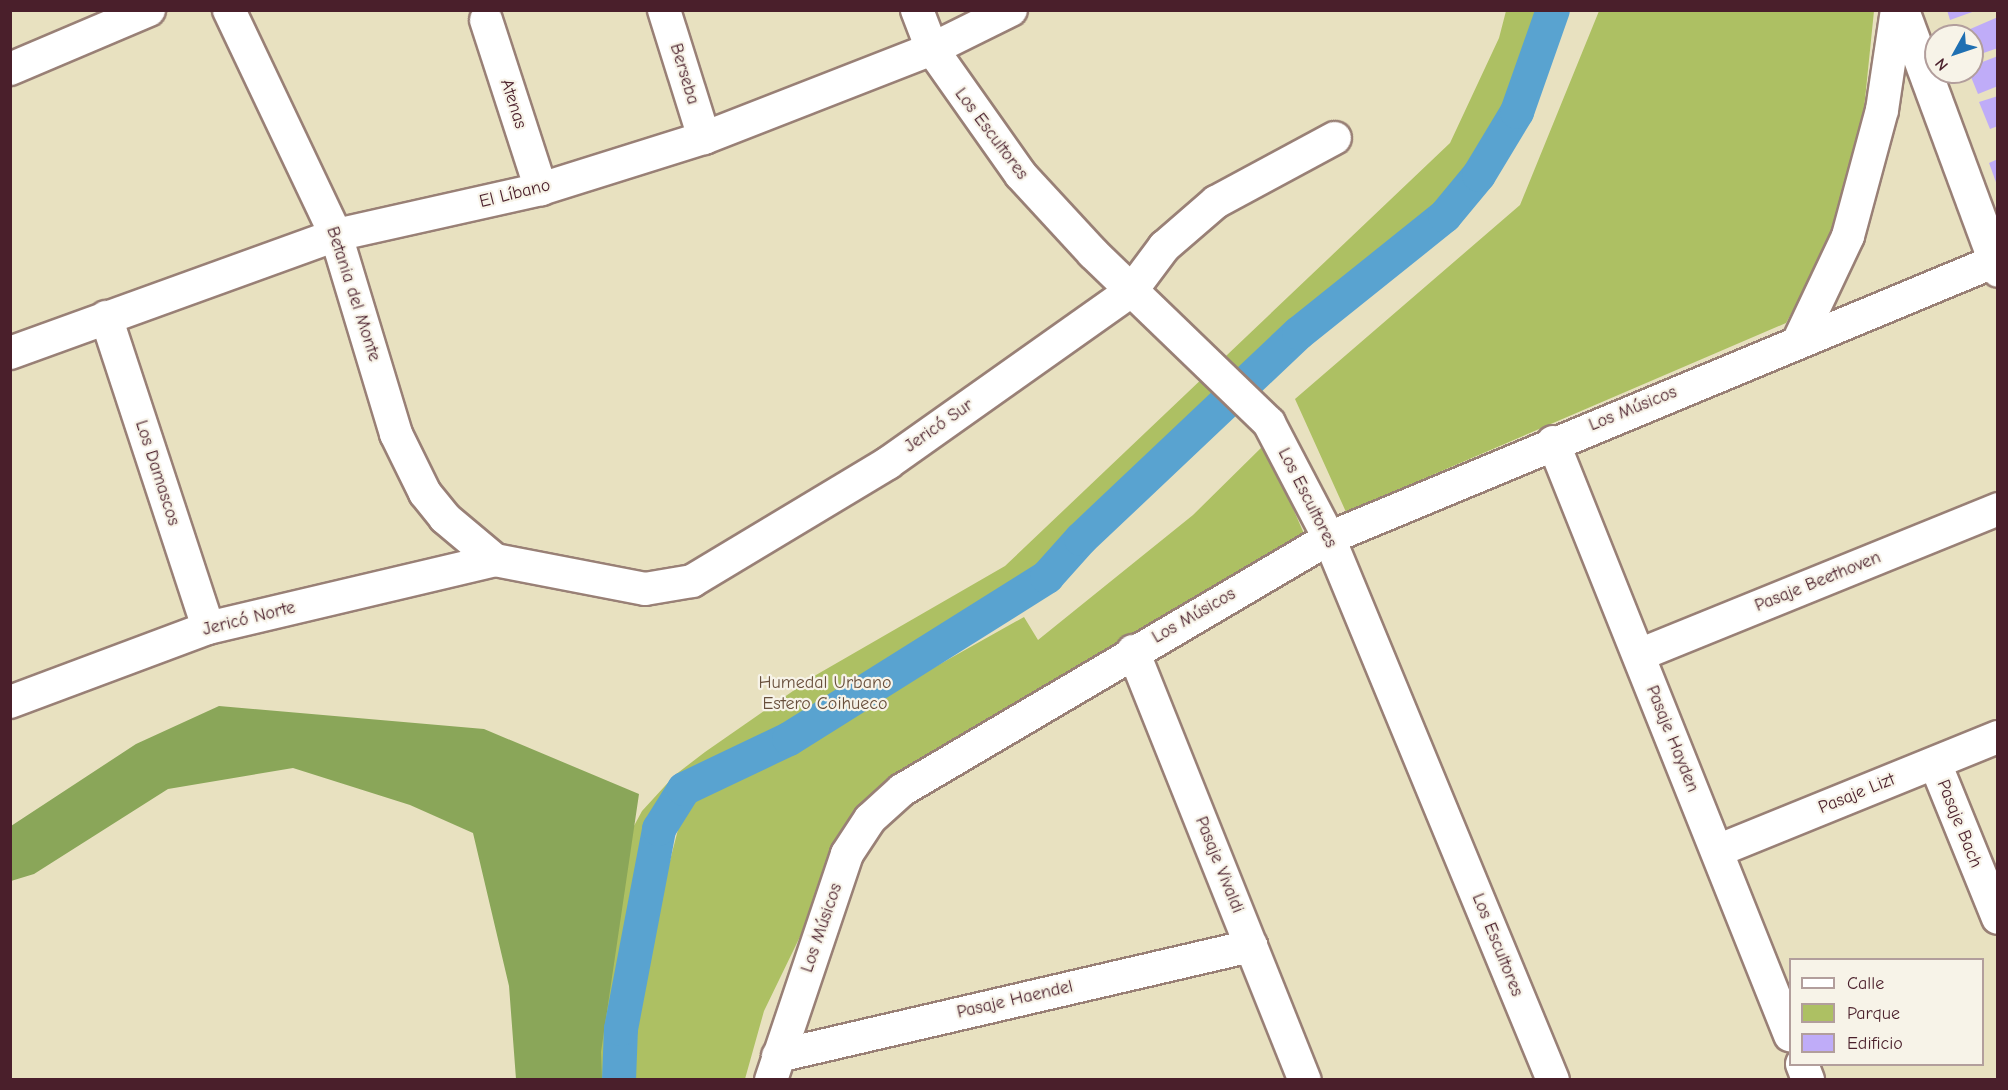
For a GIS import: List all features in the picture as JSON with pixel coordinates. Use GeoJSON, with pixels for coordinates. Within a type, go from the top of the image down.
{"type":"FeatureCollection","features":[{"type":"Feature","properties":{"kind":"street"},"geometry":{"type":"LineString","coordinates":[[11,66],[149,10]]}},
{"type":"Feature","properties":{"kind":"street","name":"Betania del Monte"},"geometry":{"type":"LineString","coordinates":[[230,10],[336,235],[408,464],[445,518],[495,560]]}},
{"type":"Feature","properties":{"kind":"street","name":"Berseba"},"geometry":{"type":"LineString","coordinates":[[664,10],[704,138]]}},
{"type":"Feature","properties":{"kind":"street","name":"Los Escultores"},"geometry":{"type":"LineString","coordinates":[[917,10],[932,49],[1021,176],[1132,290],[1269,423],[1329,538],[1553,1080]]}},
{"type":"Feature","properties":{"kind":"street","name":"El Líbano"},"geometry":{"type":"LineString","coordinates":[[10,352],[336,235],[541,189],[704,138],[932,49],[1011,10]]}},
{"type":"Feature","properties":{"kind":"street"},"geometry":{"type":"LineString","coordinates":[[1798,342],[1848,236],[1882,110],[1897,10]]}},
{"type":"Feature","properties":{"kind":"street","name":"Los Músicos"},"geometry":{"type":"LineString","coordinates":[[774,1068],[847,854],[870,819],[902,790],[1133,651],[1329,538],[1553,442],[1996,264],[1902,10]]}},
{"type":"Feature","properties":{"kind":"street","name":"Atenas"},"geometry":{"type":"LineString","coordinates":[[486,20],[541,189]]}},
{"type":"Feature","properties":{"kind":"street","name":"Jericó Sur"},"geometry":{"type":"LineString","coordinates":[[495,560],[645,589],[692,581],[888,463],[1132,290],[1164,248],[1216,202],[1335,138]]}},
{"type":"Feature","properties":{"kind":"street","name":"Los Damascos"},"geometry":{"type":"LineString","coordinates":[[106,318],[208,628]]}},
{"type":"Feature","properties":{"kind":"street","name":"Pasaje Hayden"},"geometry":{"type":"LineString","coordinates":[[1553,442],[1789,1030]]}},
{"type":"Feature","properties":{"kind":"street","name":"Pasaje Beethoven"},"geometry":{"type":"LineString","coordinates":[[1639,655],[1998,510]]}},
{"type":"Feature","properties":{"kind":"street","name":"Jericó Norte"},"geometry":{"type":"LineString","coordinates":[[10,702],[208,628],[495,560]]}},
{"type":"Feature","properties":{"kind":"street","name":"Pasaje Vivaldi"},"geometry":{"type":"LineString","coordinates":[[1133,651],[1305,1080]]}},
{"type":"Feature","properties":{"kind":"street","name":"Pasaje Lizt"},"geometry":{"type":"LineString","coordinates":[[1717,851],[1998,736]]}},
{"type":"Feature","properties":{"kind":"street","name":"Pasaje Bach"},"geometry":{"type":"LineString","coordinates":[[1935,763],[1998,918]]}},
{"type":"Feature","properties":{"kind":"street","name":"Pasaje Haendel"},"geometry":{"type":"LineString","coordinates":[[774,1068],[1251,946]]}},
{"type":"Feature","properties":{"kind":"street"},"geometry":{"type":"LineString","coordinates":[[1802,1066],[1808,1080]]}},
{"type":"Feature","properties":{"kind":"green space","name":"Humedal Urbano Estero Coihueco"},"geometry":{"type":"Polygon","coordinates":[[[1506,11],[1545,11],[1489,162],[1205,419],[1029,590],[744,774],[1024,617],[1038,640],[1193,515],[1265,444],[1305,536],[886,793],[811,914],[764,1011],[745,1079],[624,1079],[627,1027],[681,818],[667,827],[648,868],[623,1047],[622,1079],[584,1080],[621,850],[642,811],[675,775],[816,675],[1005,566],[1450,143],[1499,38],[1506,11]]]}},
{"type":"Feature","properties":{"kind":"green space"},"geometry":{"type":"Polygon","coordinates":[[[1599,11],[1874,11],[1860,148],[1821,260],[1786,323],[1346,512],[1295,399],[1520,205],[1599,11]]]}},
{"type":"Feature","properties":{"kind":"green space"},"geometry":{"type":"Polygon","coordinates":[[[219,706],[484,729],[639,794],[601,1052],[602,1079],[516,1079],[509,986],[473,833],[410,805],[293,768],[168,789],[34,874],[11,881],[11,826],[136,744],[219,706]]]}},
{"type":"Feature","properties":{"kind":"building"},"geometry":{"type":"Polygon","coordinates":[[[1947,10],[1975,10],[1975,11],[1950,20],[1947,10]]]}},
{"type":"Feature","properties":{"kind":"building"},"geometry":{"type":"Polygon","coordinates":[[[1998,17],[1998,48],[1984,53],[1984,24],[1982,24],[1998,17]]]}},
{"type":"Feature","properties":{"kind":"building"},"geometry":{"type":"Polygon","coordinates":[[[1998,56],[1998,86],[1978,94],[1974,84],[1984,84],[1984,61],[1998,56]]]}},
{"type":"Feature","properties":{"kind":"building"},"geometry":{"type":"Polygon","coordinates":[[[1998,96],[1998,126],[1990,129],[1979,102],[1998,96]]]}},
{"type":"Feature","properties":{"kind":"building"},"geometry":{"type":"Polygon","coordinates":[[[1998,159],[1998,185],[1997,185],[1989,163],[1998,159]]]}},
{"type":"Feature","properties":{"kind":"waterway"},"geometry":{"type":"LineString","coordinates":[[619,1080],[621,1029],[659,829],[684,789],[789,739],[1047,577],[1081,539],[1299,333],[1445,216],[1479,175],[1517,112],[1553,10]]}}]}
